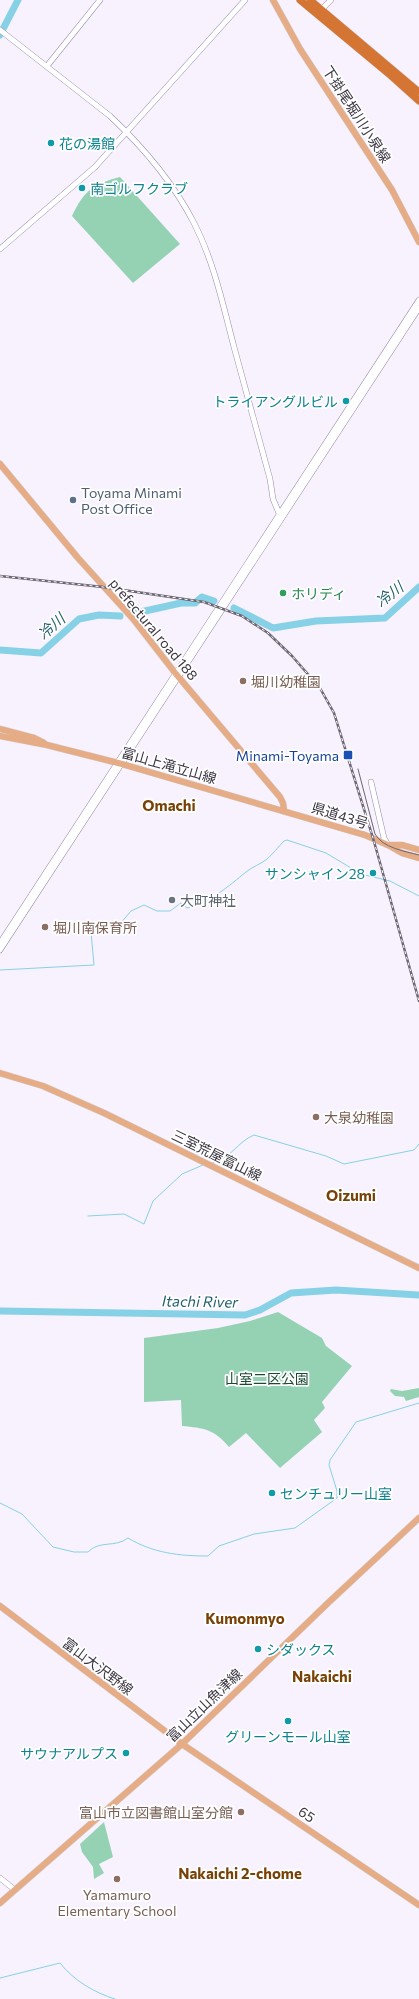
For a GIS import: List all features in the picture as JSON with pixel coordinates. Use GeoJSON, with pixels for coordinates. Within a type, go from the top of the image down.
{"type":"FeatureCollection","features":[{"type":"Feature","properties":{"kind":"highway"},"geometry":{"type":"LineString","coordinates":[[300,0],[319,11],[419,92]]}},
{"type":"Feature","properties":{"kind":"highway"},"geometry":{"type":"LineString","coordinates":[[310,0],[319,11],[419,101]]}},
{"type":"Feature","properties":{"kind":"main road","name":"下掛尾堀川小泉線"},"geometry":{"type":"LineString","coordinates":[[273,0],[300,49],[392,190],[419,242]]}},
{"type":"Feature","properties":{"kind":"main road","name":"prefectural road 188"},"geometry":{"type":"LineString","coordinates":[[0,464],[78,558],[134,620],[177,675],[280,797],[283,803],[284,811]]}},
{"type":"Feature","properties":{"kind":"main road","name":"富山上滝立山線"},"geometry":{"type":"LineString","coordinates":[[0,729],[34,738],[47,745]]}},
{"type":"Feature","properties":{"kind":"main road","name":"富山上滝立山線"},"geometry":{"type":"LineString","coordinates":[[0,736],[47,745],[120,764],[284,811]]}},
{"type":"Feature","properties":{"kind":"main road","name":"県道43号"},"geometry":{"type":"LineString","coordinates":[[284,811],[365,835],[388,845]]}},
{"type":"Feature","properties":{"kind":"main road"},"geometry":{"type":"LineString","coordinates":[[388,845],[402,845],[419,850]]}},
{"type":"Feature","properties":{"kind":"main road"},"geometry":{"type":"LineString","coordinates":[[388,845],[402,853],[419,858]]}},
{"type":"Feature","properties":{"kind":"main road","name":"三室荒屋富山線"},"geometry":{"type":"LineString","coordinates":[[0,1073],[43,1086],[104,1113],[419,1268]]}},
{"type":"Feature","properties":{"kind":"main road","name":"富山立山魚津線"},"geometry":{"type":"LineString","coordinates":[[0,1903],[182,1744],[419,1518]]}},
{"type":"Feature","properties":{"kind":"main road","name":"富山大沢野線"},"geometry":{"type":"LineString","coordinates":[[0,1606],[182,1744]]}},
{"type":"Feature","properties":{"kind":"main road","name":"65"},"geometry":{"type":"LineString","coordinates":[[182,1744],[419,1905]]}},
{"type":"Feature","properties":{"kind":"street"},"geometry":{"type":"LineString","coordinates":[[47,66],[100,0]]}},
{"type":"Feature","properties":{"kind":"street"},"geometry":{"type":"LineString","coordinates":[[0,249],[95,166],[246,0]]}},
{"type":"Feature","properties":{"kind":"street"},"geometry":{"type":"LineString","coordinates":[[319,11],[331,0]]}},
{"type":"Feature","properties":{"kind":"street"},"geometry":{"type":"LineString","coordinates":[[0,30],[110,116],[149,156],[181,200],[203,244],[216,278],[270,479],[273,499],[280,513]]}},
{"type":"Feature","properties":{"kind":"street"},"geometry":{"type":"LineString","coordinates":[[0,950],[280,513],[419,300]]}},
{"type":"Feature","properties":{"kind":"street"},"geometry":{"type":"LineString","coordinates":[[177,675],[419,308]]}},
{"type":"Feature","properties":{"kind":"street"},"geometry":{"type":"LineString","coordinates":[[0,943],[120,764]]}},
{"type":"Feature","properties":{"kind":"street"},"geometry":{"type":"LineString","coordinates":[[371,782],[384,838],[388,845]]}},
{"type":"Feature","properties":{"kind":"street"},"geometry":{"type":"LineString","coordinates":[[0,1878],[15,1890]]}},
{"type":"Feature","properties":{"kind":"green space"},"geometry":{"type":"Polygon","coordinates":[[[120,177],[180,244],[133,283],[72,216],[76,207],[91,189],[103,182],[120,177]]]}},
{"type":"Feature","properties":{"kind":"green space","name":"山室二区公園"},"geometry":{"type":"Polygon","coordinates":[[[278,1312],[322,1338],[326,1346],[352,1366],[322,1402],[325,1408],[314,1420],[322,1432],[280,1468],[246,1433],[229,1447],[218,1436],[208,1430],[182,1426],[181,1400],[144,1402],[144,1338],[218,1328],[250,1321],[278,1312]]]}},
{"type":"Feature","properties":{"kind":"green space"},"geometry":{"type":"Polygon","coordinates":[[[419,1388],[419,1397],[406,1401],[404,1397],[395,1396],[390,1391],[391,1389],[402,1391],[419,1388]]]}},
{"type":"Feature","properties":{"kind":"green space"},"geometry":{"type":"Polygon","coordinates":[[[104,1822],[113,1857],[99,1864],[104,1873],[94,1879],[93,1867],[82,1852],[80,1844],[104,1822]]]}},
{"type":"Feature","properties":{"kind":"waterway"},"geometry":{"type":"LineString","coordinates":[[0,35],[18,0]]}},
{"type":"Feature","properties":{"kind":"waterway","name":"冷川"},"geometry":{"type":"LineString","coordinates":[[234,608],[273,628],[316,621],[385,618],[419,587]]}},
{"type":"Feature","properties":{"kind":"waterway","name":"冷川"},"geometry":{"type":"LineString","coordinates":[[136,613],[181,603],[195,603],[202,597],[214,601]]}},
{"type":"Feature","properties":{"kind":"waterway","name":"冷川"},"geometry":{"type":"LineString","coordinates":[[0,650],[41,653],[79,619],[99,615],[120,616]]}},
{"type":"Feature","properties":{"kind":"waterway"},"geometry":{"type":"LineString","coordinates":[[0,970],[94,965],[91,932],[119,925],[131,911],[144,905],[157,911],[170,911],[181,903],[187,908],[202,903],[218,894],[248,870],[265,861],[284,841],[287,840],[326,853],[361,874],[390,881],[419,896]]}},
{"type":"Feature","properties":{"kind":"waterway"},"geometry":{"type":"LineString","coordinates":[[212,1163],[225,1158],[248,1138],[254,1135],[326,1156],[344,1164],[414,1150],[419,1144]]}},
{"type":"Feature","properties":{"kind":"waterway"},"geometry":{"type":"LineString","coordinates":[[88,1216],[124,1214],[144,1224],[153,1201],[182,1174],[203,1165]]}},
{"type":"Feature","properties":{"kind":"waterway","name":"Itachi River"},"geometry":{"type":"LineString","coordinates":[[0,1311],[245,1315],[260,1310],[291,1293],[336,1290],[419,1295]]}},
{"type":"Feature","properties":{"kind":"waterway"},"geometry":{"type":"LineString","coordinates":[[0,1503],[22,1514],[53,1547],[74,1552],[88,1552],[97,1546],[118,1543],[128,1538],[147,1547],[166,1553],[208,1556],[219,1546],[254,1534],[295,1528],[337,1498],[337,1491],[329,1465],[330,1460],[356,1422],[419,1403]]}},
{"type":"Feature","properties":{"kind":"waterway"},"geometry":{"type":"LineString","coordinates":[[0,1978],[60,1963],[71,1975],[85,1985],[115,1999]]}},
{"type":"Feature","properties":{"kind":"tram line"},"geometry":{"type":"LineString","coordinates":[[358,769],[375,834],[388,846],[419,855]]}},
{"type":"Feature","properties":{"kind":"railway"},"geometry":{"type":"LineString","coordinates":[[0,576],[103,587],[204,602],[242,616],[268,633],[292,656],[320,688],[334,713],[373,838],[419,1001]]}},
{"type":"Feature","properties":{"kind":"place","name":"花の湯館"},"geometry":{"type":"Point","coordinates":[51,143]}},
{"type":"Feature","properties":{"kind":"place","name":"南ゴルフクラブ"},"geometry":{"type":"Point","coordinates":[82,188]}},
{"type":"Feature","properties":{"kind":"place","name":"トライアングルビル"},"geometry":{"type":"Point","coordinates":[346,401]}},
{"type":"Feature","properties":{"kind":"place","name":"Toyama Minami Post Office"},"geometry":{"type":"Point","coordinates":[73,500]}},
{"type":"Feature","properties":{"kind":"place","name":"ホリディ"},"geometry":{"type":"Point","coordinates":[283,593]}},
{"type":"Feature","properties":{"kind":"place","name":"堀川幼稚園"},"geometry":{"type":"Point","coordinates":[243,681]}},
{"type":"Feature","properties":{"kind":"place","name":"Minami-Toyama"},"geometry":{"type":"Point","coordinates":[348,755]}},
{"type":"Feature","properties":{"kind":"place","name":"サンシャイン28"},"geometry":{"type":"Point","coordinates":[373,873]}},
{"type":"Feature","properties":{"kind":"place","name":"大町神社"},"geometry":{"type":"Point","coordinates":[172,900]}},
{"type":"Feature","properties":{"kind":"place","name":"堀川南保育所"},"geometry":{"type":"Point","coordinates":[45,927]}},
{"type":"Feature","properties":{"kind":"place","name":"大泉幼稚園"},"geometry":{"type":"Point","coordinates":[316,1117]}},
{"type":"Feature","properties":{"kind":"place","name":"センチュリー山室"},"geometry":{"type":"Point","coordinates":[272,1493]}},
{"type":"Feature","properties":{"kind":"place","name":"シダックス"},"geometry":{"type":"Point","coordinates":[258,1649]}},
{"type":"Feature","properties":{"kind":"place","name":"グリーンモール山室"},"geometry":{"type":"Point","coordinates":[288,1721]}},
{"type":"Feature","properties":{"kind":"place","name":"サウナアルプス"},"geometry":{"type":"Point","coordinates":[126,1753]}},
{"type":"Feature","properties":{"kind":"place","name":"富山市立図書館山室分館"},"geometry":{"type":"Point","coordinates":[241,1812]}},
{"type":"Feature","properties":{"kind":"place","name":"Yamamuro Elementary School"},"geometry":{"type":"Point","coordinates":[117,1879]}},
{"type":"Feature","properties":{"kind":"district","name":"Omachi"},"geometry":{"type":"Point","coordinates":[169,805]}},
{"type":"Feature","properties":{"kind":"district","name":"Oizumi"},"geometry":{"type":"Point","coordinates":[351,1195]}},
{"type":"Feature","properties":{"kind":"district","name":"Kumonmyo"},"geometry":{"type":"Point","coordinates":[245,1618]}},
{"type":"Feature","properties":{"kind":"district","name":"Nakaichi"},"geometry":{"type":"Point","coordinates":[322,1676]}},
{"type":"Feature","properties":{"kind":"district","name":"Nakaichi 2-chome"},"geometry":{"type":"Point","coordinates":[240,1873]}}]}
